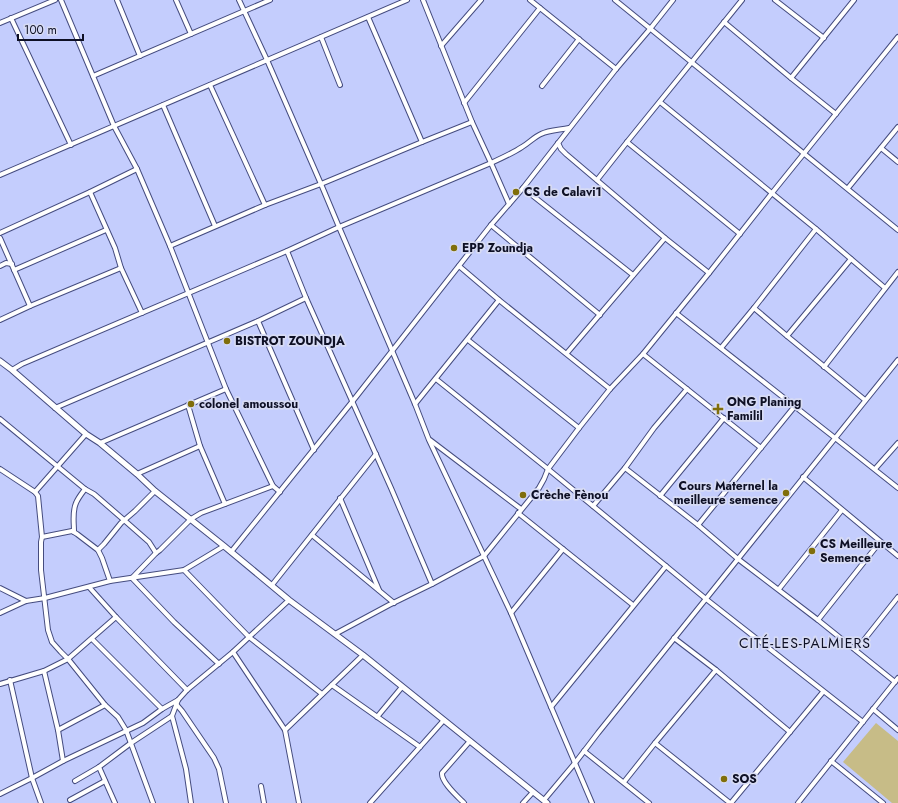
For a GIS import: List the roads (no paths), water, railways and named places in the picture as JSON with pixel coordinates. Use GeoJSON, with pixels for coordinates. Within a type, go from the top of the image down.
{"type":"FeatureCollection","features":[{"type":"Feature","properties":{"kind":"street"},"geometry":{"type":"LineString","coordinates":[[0,23],[55,0]]}},
{"type":"Feature","properties":{"kind":"street"},"geometry":{"type":"LineString","coordinates":[[61,0],[114,126],[137,170],[170,246],[226,389],[273,486],[280,492]]}},
{"type":"Feature","properties":{"kind":"street"},"geometry":{"type":"LineString","coordinates":[[117,0],[140,56]]}},
{"type":"Feature","properties":{"kind":"street"},"geometry":{"type":"LineString","coordinates":[[176,0],[191,34]]}},
{"type":"Feature","properties":{"kind":"street"},"geometry":{"type":"LineString","coordinates":[[239,0],[321,184],[429,440],[511,613],[592,803]]}},
{"type":"Feature","properties":{"kind":"street"},"geometry":{"type":"LineString","coordinates":[[93,76],[270,0]]}},
{"type":"Feature","properties":{"kind":"street"},"geometry":{"type":"LineString","coordinates":[[0,175],[407,0]]}},
{"type":"Feature","properties":{"kind":"street"},"geometry":{"type":"LineString","coordinates":[[423,0],[472,122],[509,204]]}},
{"type":"Feature","properties":{"kind":"street"},"geometry":{"type":"LineString","coordinates":[[441,46],[481,0]]}},
{"type":"Feature","properties":{"kind":"street"},"geometry":{"type":"LineString","coordinates":[[530,0],[616,69]]}},
{"type":"Feature","properties":{"kind":"street"},"geometry":{"type":"LineString","coordinates":[[615,0],[898,230]]}},
{"type":"Feature","properties":{"kind":"street"},"geometry":{"type":"LineString","coordinates":[[231,552],[672,0]]}},
{"type":"Feature","properties":{"kind":"street"},"geometry":{"type":"LineString","coordinates":[[597,180],[742,0]]}},
{"type":"Feature","properties":{"kind":"street"},"geometry":{"type":"LineString","coordinates":[[775,0],[824,38]]}},
{"type":"Feature","properties":{"kind":"street"},"geometry":{"type":"LineString","coordinates":[[791,78],[854,0]]}},
{"type":"Feature","properties":{"kind":"street"},"geometry":{"type":"LineString","coordinates":[[464,103],[540,8]]}},
{"type":"Feature","properties":{"kind":"street"},"geometry":{"type":"LineString","coordinates":[[368,17],[422,142]]}},
{"type":"Feature","properties":{"kind":"street"},"geometry":{"type":"LineString","coordinates":[[11,18],[71,145]]}},
{"type":"Feature","properties":{"kind":"street"},"geometry":{"type":"LineString","coordinates":[[724,22],[836,114]]}},
{"type":"Feature","properties":{"kind":"street"},"geometry":{"type":"LineString","coordinates":[[321,37],[340,85]]}},
{"type":"Feature","properties":{"kind":"street"},"geometry":{"type":"LineString","coordinates":[[335,634],[484,556],[539,488],[548,469],[578,428],[610,389],[643,354],[898,37]]}},
{"type":"Feature","properties":{"kind":"street"},"geometry":{"type":"LineString","coordinates":[[542,86],[579,39]]}},
{"type":"Feature","properties":{"kind":"street"},"geometry":{"type":"LineString","coordinates":[[210,85],[265,205]]}},
{"type":"Feature","properties":{"kind":"street"},"geometry":{"type":"LineString","coordinates":[[660,102],[816,229],[885,288]]}},
{"type":"Feature","properties":{"kind":"street"},"geometry":{"type":"LineString","coordinates":[[162,105],[215,226]]}},
{"type":"Feature","properties":{"kind":"street"},"geometry":{"type":"LineString","coordinates":[[170,246],[265,205],[321,184],[472,122]]}},
{"type":"Feature","properties":{"kind":"street"},"geometry":{"type":"LineString","coordinates":[[12,370],[339,227],[491,163],[515,152],[542,134],[569,128]]}},
{"type":"Feature","properties":{"kind":"street"},"geometry":{"type":"LineString","coordinates":[[848,188],[898,128]]}},
{"type":"Feature","properties":{"kind":"street"},"geometry":{"type":"LineString","coordinates":[[627,142],[740,234]]}},
{"type":"Feature","properties":{"kind":"street"},"geometry":{"type":"LineString","coordinates":[[558,143],[566,154],[665,238],[709,273]]}},
{"type":"Feature","properties":{"kind":"street"},"geometry":{"type":"LineString","coordinates":[[881,148],[898,162]]}},
{"type":"Feature","properties":{"kind":"street"},"geometry":{"type":"LineString","coordinates":[[0,233],[137,170]]}},
{"type":"Feature","properties":{"kind":"street"},"geometry":{"type":"LineString","coordinates":[[523,188],[633,275]]}},
{"type":"Feature","properties":{"kind":"street"},"geometry":{"type":"LineString","coordinates":[[90,192],[115,248],[121,268],[142,313]]}},
{"type":"Feature","properties":{"kind":"street"},"geometry":{"type":"LineString","coordinates":[[491,225],[600,315]]}},
{"type":"Feature","properties":{"kind":"street"},"geometry":{"type":"LineString","coordinates":[[721,348],[816,229]]}},
{"type":"Feature","properties":{"kind":"street"},"geometry":{"type":"LineString","coordinates":[[14,270],[106,230]]}},
{"type":"Feature","properties":{"kind":"street"},"geometry":{"type":"LineString","coordinates":[[0,238],[30,306]]}},
{"type":"Feature","properties":{"kind":"street"},"geometry":{"type":"LineString","coordinates":[[567,354],[665,238]]}},
{"type":"Feature","properties":{"kind":"street"},"geometry":{"type":"LineString","coordinates":[[286,251],[432,584]]}},
{"type":"Feature","properties":{"kind":"street"},"geometry":{"type":"LineString","coordinates":[[788,336],[851,258]]}},
{"type":"Feature","properties":{"kind":"street"},"geometry":{"type":"LineString","coordinates":[[0,265],[6,263],[12,264]]}},
{"type":"Feature","properties":{"kind":"street"},"geometry":{"type":"LineString","coordinates":[[459,266],[610,389]]}},
{"type":"Feature","properties":{"kind":"street"},"geometry":{"type":"LineString","coordinates":[[0,320],[121,268]]}},
{"type":"Feature","properties":{"kind":"street"},"geometry":{"type":"LineString","coordinates":[[824,367],[898,272]]}},
{"type":"Feature","properties":{"kind":"street"},"geometry":{"type":"LineString","coordinates":[[55,408],[306,298]]}},
{"type":"Feature","properties":{"kind":"street"},"geometry":{"type":"LineString","coordinates":[[415,404],[500,300]]}},
{"type":"Feature","properties":{"kind":"street"},"geometry":{"type":"LineString","coordinates":[[754,308],[865,400]]}},
{"type":"Feature","properties":{"kind":"street"},"geometry":{"type":"LineString","coordinates":[[676,313],[898,488]]}},
{"type":"Feature","properties":{"kind":"street"},"geometry":{"type":"LineString","coordinates":[[258,320],[314,450]]}},
{"type":"Feature","properties":{"kind":"street"},"geometry":{"type":"LineString","coordinates":[[468,340],[578,428]]}},
{"type":"Feature","properties":{"kind":"street"},"geometry":{"type":"LineString","coordinates":[[643,354],[761,448]]}},
{"type":"Feature","properties":{"kind":"street"},"geometry":{"type":"LineString","coordinates":[[1,362],[86,434],[137,474],[289,600],[363,655],[545,802],[598,732],[898,360]]}},
{"type":"Feature","properties":{"kind":"street"},"geometry":{"type":"LineString","coordinates":[[436,379],[706,599],[863,722]]}},
{"type":"Feature","properties":{"kind":"street"},"geometry":{"type":"LineString","coordinates":[[100,444],[226,389]]}},
{"type":"Feature","properties":{"kind":"street"},"geometry":{"type":"LineString","coordinates":[[593,506],[625,468],[654,428],[687,389]]}},
{"type":"Feature","properties":{"kind":"street"},"geometry":{"type":"LineString","coordinates":[[188,405],[200,446],[226,504]]}},
{"type":"Feature","properties":{"kind":"street"},"geometry":{"type":"LineString","coordinates":[[698,525],[795,406]]}},
{"type":"Feature","properties":{"kind":"street"},"geometry":{"type":"LineString","coordinates":[[660,496],[724,418]]}},
{"type":"Feature","properties":{"kind":"street"},"geometry":{"type":"LineString","coordinates":[[0,419],[85,489],[94,494],[149,542],[156,553]]}},
{"type":"Feature","properties":{"kind":"street"},"geometry":{"type":"LineString","coordinates":[[35,492],[86,434]]}},
{"type":"Feature","properties":{"kind":"street"},"geometry":{"type":"LineString","coordinates":[[429,440],[519,511],[633,606]]}},
{"type":"Feature","properties":{"kind":"street"},"geometry":{"type":"LineString","coordinates":[[875,469],[898,443]]}},
{"type":"Feature","properties":{"kind":"street"},"geometry":{"type":"LineString","coordinates":[[137,474],[200,446]]}},
{"type":"Feature","properties":{"kind":"street"},"geometry":{"type":"LineString","coordinates":[[272,585],[376,454]]}},
{"type":"Feature","properties":{"kind":"street"},"geometry":{"type":"LineString","coordinates":[[625,468],[698,525],[738,559],[897,680],[798,803]]}},
{"type":"Feature","properties":{"kind":"street"},"geometry":{"type":"LineString","coordinates":[[0,469],[35,492],[38,496],[42,537],[41,570],[48,630],[52,642],[68,659],[105,705],[118,717],[126,730],[153,803]]}},
{"type":"Feature","properties":{"kind":"street"},"geometry":{"type":"LineString","coordinates":[[0,475],[6,473]]}},
{"type":"Feature","properties":{"kind":"street"},"geometry":{"type":"LineString","coordinates":[[803,477],[898,556]]}},
{"type":"Feature","properties":{"kind":"street"},"geometry":{"type":"LineString","coordinates":[[132,578],[191,519],[201,513],[273,486]]}},
{"type":"Feature","properties":{"kind":"street"},"geometry":{"type":"LineString","coordinates":[[74,532],[74,507],[76,501],[85,489]]}},
{"type":"Feature","properties":{"kind":"street"},"geometry":{"type":"LineString","coordinates":[[98,550],[116,528],[155,490]]}},
{"type":"Feature","properties":{"kind":"street"},"geometry":{"type":"LineString","coordinates":[[340,498],[380,592]]}},
{"type":"Feature","properties":{"kind":"street"},"geometry":{"type":"LineString","coordinates":[[779,590],[842,510]]}},
{"type":"Feature","properties":{"kind":"street"},"geometry":{"type":"LineString","coordinates":[[42,537],[72,531],[74,532],[98,550],[110,581]]}},
{"type":"Feature","properties":{"kind":"street"},"geometry":{"type":"LineString","coordinates":[[312,535],[394,603]]}},
{"type":"Feature","properties":{"kind":"street"},"geometry":{"type":"LineString","coordinates":[[818,620],[880,542]]}},
{"type":"Feature","properties":{"kind":"street"},"geometry":{"type":"LineString","coordinates":[[0,613],[26,601],[44,598],[110,581],[184,570],[224,546]]}},
{"type":"Feature","properties":{"kind":"street"},"geometry":{"type":"LineString","coordinates":[[511,613],[563,549]]}},
{"type":"Feature","properties":{"kind":"street"},"geometry":{"type":"LineString","coordinates":[[551,707],[666,566]]}},
{"type":"Feature","properties":{"kind":"street"},"geometry":{"type":"LineString","coordinates":[[184,570],[249,637],[322,694]]}},
{"type":"Feature","properties":{"kind":"street"},"geometry":{"type":"LineString","coordinates":[[132,578],[174,622],[219,664]]}},
{"type":"Feature","properties":{"kind":"street"},"geometry":{"type":"LineString","coordinates":[[89,587],[187,690]]}},
{"type":"Feature","properties":{"kind":"street"},"geometry":{"type":"LineString","coordinates":[[0,588],[26,601]]}},
{"type":"Feature","properties":{"kind":"street"},"geometry":{"type":"LineString","coordinates":[[856,650],[898,597]]}},
{"type":"Feature","properties":{"kind":"street"},"geometry":{"type":"LineString","coordinates":[[191,803],[186,769],[172,716],[177,702],[187,690],[233,652],[289,600]]}},
{"type":"Feature","properties":{"kind":"street"},"geometry":{"type":"LineString","coordinates":[[0,684],[44,671],[68,659],[116,617]]}},
{"type":"Feature","properties":{"kind":"street"},"geometry":{"type":"LineString","coordinates":[[92,638],[162,709]]}},
{"type":"Feature","properties":{"kind":"street"},"geometry":{"type":"LineString","coordinates":[[674,638],[716,670],[790,732]]}},
{"type":"Feature","properties":{"kind":"street"},"geometry":{"type":"LineString","coordinates":[[233,652],[284,730],[299,803]]}},
{"type":"Feature","properties":{"kind":"street"},"geometry":{"type":"LineString","coordinates":[[284,730],[363,655]]}},
{"type":"Feature","properties":{"kind":"street"},"geometry":{"type":"LineString","coordinates":[[624,782],[716,670]]}},
{"type":"Feature","properties":{"kind":"street"},"geometry":{"type":"LineString","coordinates":[[44,671],[58,730],[63,761]]}},
{"type":"Feature","properties":{"kind":"street"},"geometry":{"type":"LineString","coordinates":[[10,680],[32,778],[41,803]]}},
{"type":"Feature","properties":{"kind":"street"},"geometry":{"type":"LineString","coordinates":[[332,685],[420,747]]}},
{"type":"Feature","properties":{"kind":"street"},"geometry":{"type":"LineString","coordinates":[[377,717],[402,687]]}},
{"type":"Feature","properties":{"kind":"street"},"geometry":{"type":"LineString","coordinates":[[655,743],[730,803],[823,692]]}},
{"type":"Feature","properties":{"kind":"street"},"geometry":{"type":"LineString","coordinates":[[0,794],[63,761],[143,723],[162,709],[177,702]]}},
{"type":"Feature","properties":{"kind":"street"},"geometry":{"type":"LineString","coordinates":[[177,702],[214,758],[219,769],[226,803]]}},
{"type":"Feature","properties":{"kind":"street"},"geometry":{"type":"LineString","coordinates":[[58,730],[105,705]]}},
{"type":"Feature","properties":{"kind":"street"},"geometry":{"type":"LineString","coordinates":[[873,709],[898,730]]}},
{"type":"Feature","properties":{"kind":"street"},"geometry":{"type":"LineString","coordinates":[[75,781],[172,716]]}},
{"type":"Feature","properties":{"kind":"street"},"geometry":{"type":"LineString","coordinates":[[370,803],[444,720]]}},
{"type":"Feature","properties":{"kind":"street"},"geometry":{"type":"LineString","coordinates":[[463,802],[444,781],[442,772],[470,741]]}},
{"type":"Feature","properties":{"kind":"street"},"geometry":{"type":"LineString","coordinates":[[584,751],[649,803]]}},
{"type":"Feature","properties":{"kind":"street"},"geometry":{"type":"LineString","coordinates":[[831,761],[883,803]]}},
{"type":"Feature","properties":{"kind":"street"},"geometry":{"type":"LineString","coordinates":[[98,767],[114,803]]}},
{"type":"Feature","properties":{"kind":"street"},"geometry":{"type":"LineString","coordinates":[[70,800],[105,782]]}},
{"type":"Feature","properties":{"kind":"street"},"geometry":{"type":"LineString","coordinates":[[261,786],[264,803]]}},
{"type":"Feature","properties":{"kind":"street"},"geometry":{"type":"LineString","coordinates":[[523,803],[533,792]]}},
{"type":"Feature","properties":{"kind":"street"},"geometry":{"type":"LineString","coordinates":[[457,803],[463,802]]}},
{"type":"Feature","properties":{"kind":"place","name":"CS de Calavi1"},"geometry":{"type":"Point","coordinates":[516,192]}},
{"type":"Feature","properties":{"kind":"place","name":"EPP Zoundja"},"geometry":{"type":"Point","coordinates":[454,248]}},
{"type":"Feature","properties":{"kind":"place","name":"BISTROT ZOUNDJA"},"geometry":{"type":"Point","coordinates":[227,341]}},
{"type":"Feature","properties":{"kind":"place","name":"colonel amoussou"},"geometry":{"type":"Point","coordinates":[191,404]}},
{"type":"Feature","properties":{"kind":"place","name":"ONG Planing Familil"},"geometry":{"type":"Point","coordinates":[718,409]}},
{"type":"Feature","properties":{"kind":"place","name":"Cours Maternel la meilleure semence"},"geometry":{"type":"Point","coordinates":[786,493]}},
{"type":"Feature","properties":{"kind":"place","name":"Crèche Fènou"},"geometry":{"type":"Point","coordinates":[523,495]}},
{"type":"Feature","properties":{"kind":"place","name":"CS Meilleure Semence"},"geometry":{"type":"Point","coordinates":[812,551]}},
{"type":"Feature","properties":{"kind":"place","name":"SOS"},"geometry":{"type":"Point","coordinates":[724,779]}},
{"type":"Feature","properties":{"kind":"district","name":"CITÉ-LES-PALMIERS"},"geometry":{"type":"Point","coordinates":[805,643]}}]}
